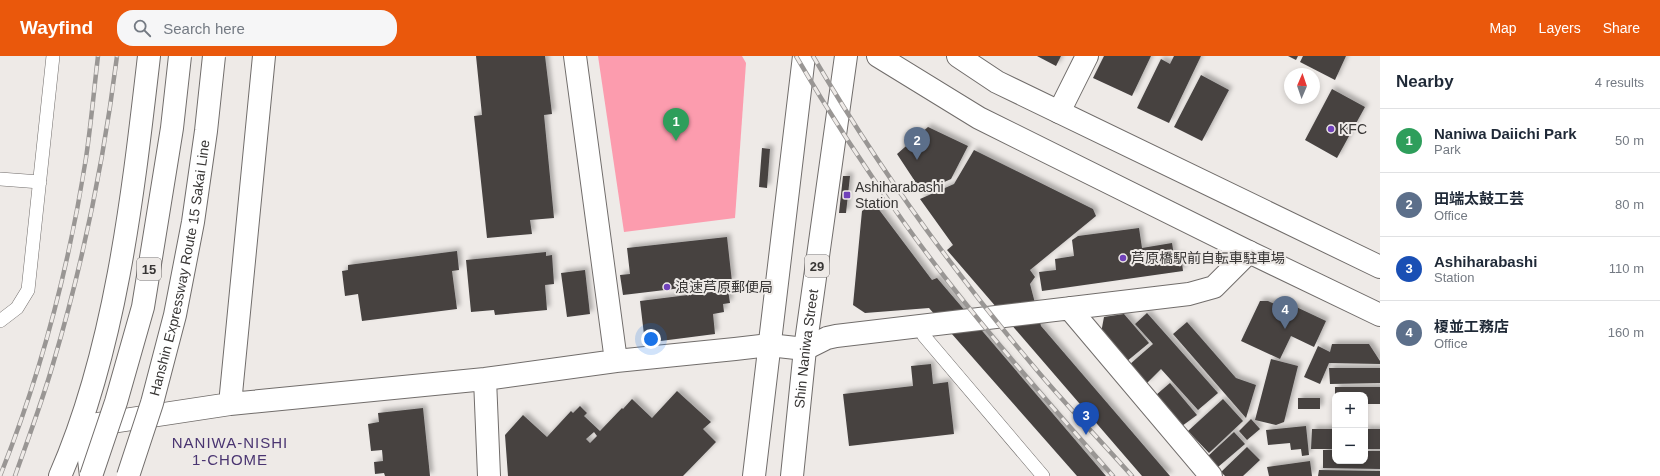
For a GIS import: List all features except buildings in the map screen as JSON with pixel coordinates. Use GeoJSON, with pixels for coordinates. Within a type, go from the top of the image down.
{"type":"FeatureCollection","features":[{"type":"Feature","properties":{"kind":"main road"},"geometry":{"type":"LineString","coordinates":[[60,476],[91,392],[110,316],[124,242],[139,144],[149,56]]}},
{"type":"Feature","properties":{"kind":"main road","name":"Hanshin Expressway Route 15 Sakai Line"},"geometry":{"type":"LineString","coordinates":[[91,476],[116,402],[142,307],[172,128],[180,56]]}},
{"type":"Feature","properties":{"kind":"main road","name":"Hanshin Expressway Route 15 Sakai Line"},"geometry":{"type":"LineString","coordinates":[[128,476],[152,403],[175,315],[193,222],[206,131],[214,56]]}},
{"type":"Feature","properties":{"kind":"main road"},"geometry":{"type":"LineString","coordinates":[[230,404],[264,56]]}},
{"type":"Feature","properties":{"kind":"main road"},"geometry":{"type":"LineString","coordinates":[[575,56],[616,361]]}},
{"type":"Feature","properties":{"kind":"main road"},"geometry":{"type":"LineString","coordinates":[[754,476],[804,56]]}},
{"type":"Feature","properties":{"kind":"main road","name":"Shin Naniwa Street"},"geometry":{"type":"LineString","coordinates":[[792,476],[805,349],[846,56]]}},
{"type":"Feature","properties":{"kind":"main road"},"geometry":{"type":"LineString","coordinates":[[878,56],[979,118],[1249,252],[1380,315]]}},
{"type":"Feature","properties":{"kind":"main road"},"geometry":{"type":"LineString","coordinates":[[958,56],[997,82],[1380,267]]}},
{"type":"Feature","properties":{"kind":"main road"},"geometry":{"type":"LineString","coordinates":[[1059,112],[1087,56]]}},
{"type":"Feature","properties":{"kind":"main road"},"geometry":{"type":"LineString","coordinates":[[91,476],[85,426],[230,404],[485,379],[616,361],[769,345],[805,349],[827,338],[919,325],[1189,294],[1214,287],[1249,252]]}},
{"type":"Feature","properties":{"kind":"main road"},"geometry":{"type":"LineString","coordinates":[[1069,308],[1210,476]]}},
{"type":"Feature","properties":{"kind":"main road"},"geometry":{"type":"LineString","coordinates":[[485,379],[489,476]]}},
{"type":"Feature","properties":{"kind":"lane"},"geometry":{"type":"LineString","coordinates":[[0,321],[17,308],[28,290],[53,56]]}},
{"type":"Feature","properties":{"kind":"lane"},"geometry":{"type":"LineString","coordinates":[[0,179],[40,182]]}},
{"type":"Feature","properties":{"kind":"lane"},"geometry":{"type":"LineString","coordinates":[[919,325],[924,336],[1043,476]]}},
{"type":"Feature","properties":{"kind":"shaded area"},"geometry":{"type":"Polygon","coordinates":[[[598,56],[742,56],[746,63],[735,218],[624,232],[598,56]]]}},
{"type":"Feature","properties":{"kind":"railway"},"geometry":{"type":"LineString","coordinates":[[0,476],[15,437],[41,359],[62,279],[86,158],[98,56]]}},
{"type":"Feature","properties":{"kind":"railway"},"geometry":{"type":"LineString","coordinates":[[15,476],[49,378],[74,288],[99,173],[117,56]]}},
{"type":"Feature","properties":{"kind":"railway"},"geometry":{"type":"LineString","coordinates":[[796,56],[861,161],[927,254],[978,319],[1058,414],[1113,476]]}},
{"type":"Feature","properties":{"kind":"railway"},"geometry":{"type":"LineString","coordinates":[[813,56],[863,138],[917,217],[946,256],[1035,368],[1132,476]]}},
{"type":"Feature","properties":{"kind":"place","name":"KFC"},"geometry":{"type":"Point","coordinates":[1331,129]}},
{"type":"Feature","properties":{"kind":"place","name":"Naniwa Daiichi Park"},"geometry":{"type":"Point","coordinates":[676,141]}},
{"type":"Feature","properties":{"kind":"place","name":"田端太鼓工芸"},"geometry":{"type":"Point","coordinates":[917,160]}},
{"type":"Feature","properties":{"kind":"place","name":"Ashiharabashi Station"},"geometry":{"type":"Point","coordinates":[847,195]}},
{"type":"Feature","properties":{"kind":"place","name":"芦原橋駅前自転車駐車場"},"geometry":{"type":"Point","coordinates":[1123,258]}},
{"type":"Feature","properties":{"kind":"place","name":"浪速芦原郵便局"},"geometry":{"type":"Point","coordinates":[667,287]}},
{"type":"Feature","properties":{"kind":"place","name":"榎並工務店"},"geometry":{"type":"Point","coordinates":[1285,329]}},
{"type":"Feature","properties":{"kind":"place","name":"Ashiharabashi"},"geometry":{"type":"Point","coordinates":[1086,435]}},
{"type":"Feature","properties":{"kind":"district","name":"NANIWA-NISHI 1-CHOME"},"geometry":{"type":"Point","coordinates":[230,450]}}]}
